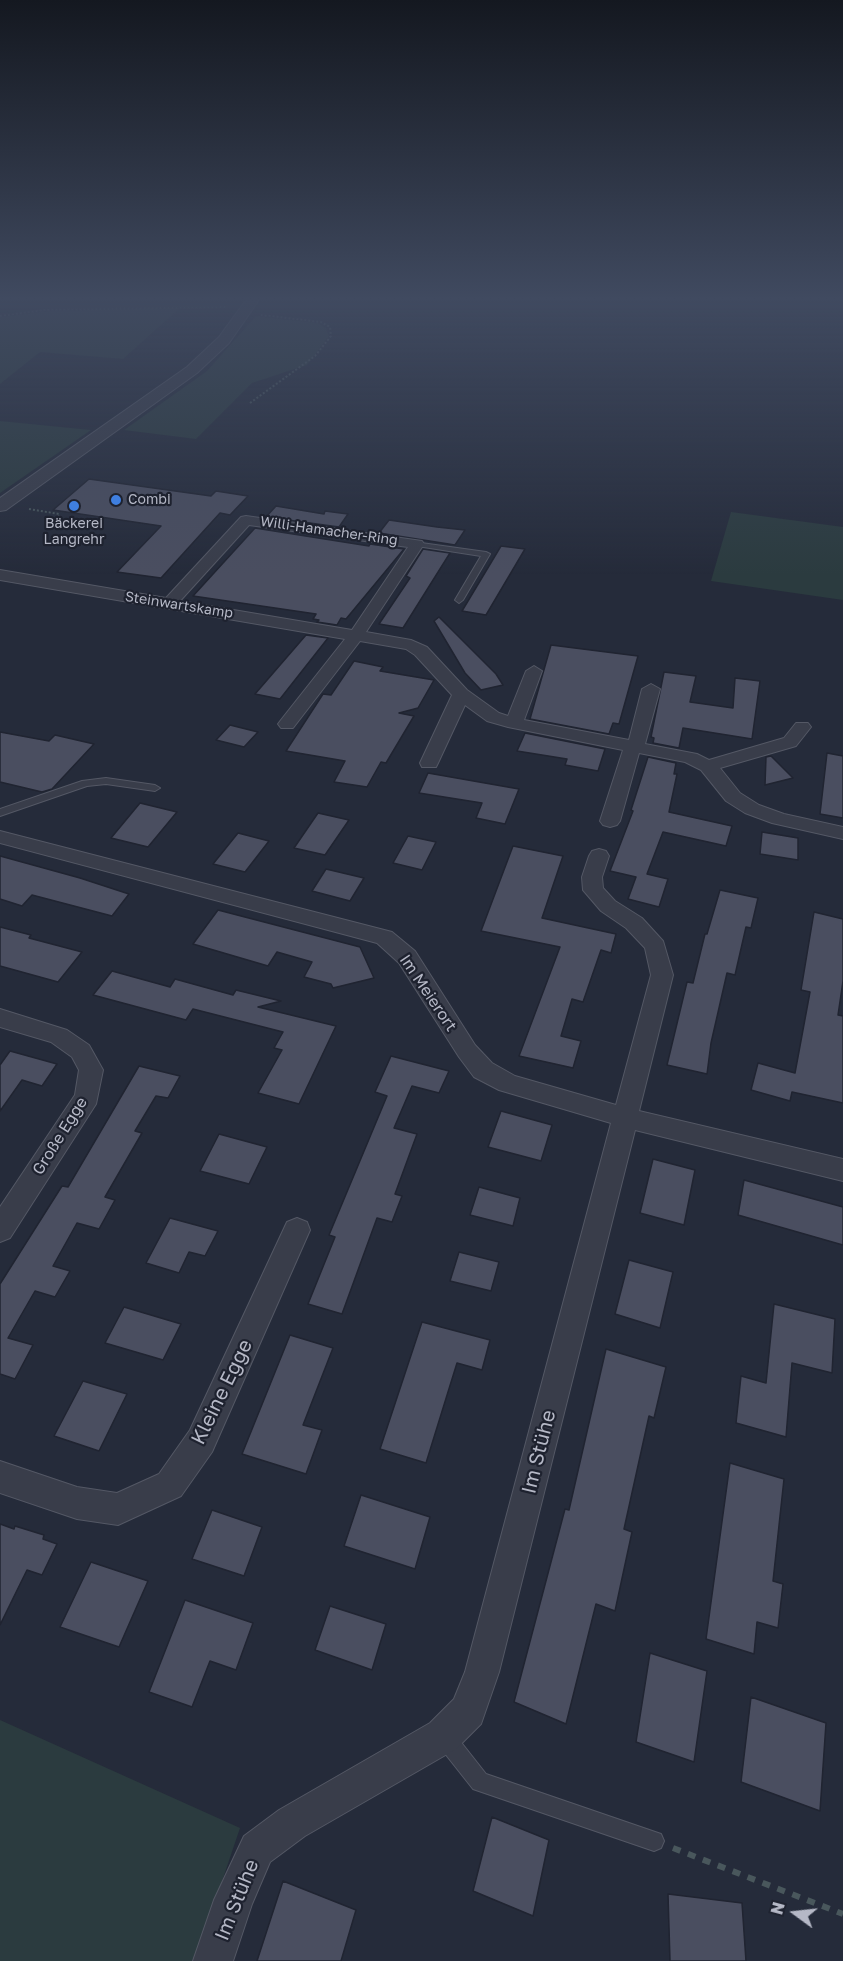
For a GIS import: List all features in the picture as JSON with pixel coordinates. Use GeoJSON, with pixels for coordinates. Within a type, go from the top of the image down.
{"type":"FeatureCollection","features":[{"type":"Feature","properties":{"kind":"street"},"geometry":{"type":"LineString","coordinates":[[0,506],[162,392]]}},
{"type":"Feature","properties":{"kind":"street","name":"Willi-Hamacher-Ring"},"geometry":{"type":"LineString","coordinates":[[170,603],[246,520],[417,544],[357,634]]}},
{"type":"Feature","properties":{"kind":"street","name":"Steinwartskamp"},"geometry":{"type":"LineString","coordinates":[[0,576],[357,634],[411,645],[421,651],[461,694],[494,717],[690,758],[708,766]]}},
{"type":"Feature","properties":{"kind":"street"},"geometry":{"type":"LineString","coordinates":[[287,724],[357,634]]}},
{"type":"Feature","properties":{"kind":"street"},"geometry":{"type":"LineString","coordinates":[[514,723],[534,671]]}},
{"type":"Feature","properties":{"kind":"street"},"geometry":{"type":"LineString","coordinates":[[610,821],[628,757],[640,736],[651,689]]}},
{"type":"Feature","properties":{"kind":"street"},"geometry":{"type":"LineString","coordinates":[[429,763],[461,694]]}},
{"type":"Feature","properties":{"kind":"street"},"geometry":{"type":"LineString","coordinates":[[802,727],[790,742],[708,766],[733,797],[752,809],[779,819],[843,833]]}},
{"type":"Feature","properties":{"kind":"street","name":"Im Meierort"},"geometry":{"type":"LineString","coordinates":[[0,837],[384,938],[407,957],[467,1051],[483,1070],[508,1083],[624,1117],[843,1170]]}},
{"type":"Feature","properties":{"kind":"street","name":"Im Stühe"},"geometry":{"type":"LineString","coordinates":[[213,1961],[234,1900],[257,1850],[292,1823],[443,1736],[468,1711],[482,1672],[662,975],[655,946],[634,923],[608,906],[593,890],[592,877],[599,856]]}},
{"type":"Feature","properties":{"kind":"street","name":"Große Egge"},"geometry":{"type":"LineString","coordinates":[[0,1018],[59,1036],[81,1051],[91,1070],[87,1097],[0,1230]]}},
{"type":"Feature","properties":{"kind":"street","name":"Kleine Egge"},"geometry":{"type":"LineString","coordinates":[[0,1477],[77,1503],[118,1509],[170,1485],[201,1441],[297,1230]]}},
{"type":"Feature","properties":{"kind":"lane"},"geometry":{"type":"LineString","coordinates":[[417,544],[486,554],[459,600]]}},
{"type":"Feature","properties":{"kind":"lane"},"geometry":{"type":"LineString","coordinates":[[0,813],[86,783],[106,781],[155,788]]}},
{"type":"Feature","properties":{"kind":"lane"},"geometry":{"type":"LineString","coordinates":[[443,1736],[480,1782],[654,1840]]}},
{"type":"Feature","properties":{"kind":"path"},"geometry":{"type":"LineString","coordinates":[[250,403],[266,392]]}},
{"type":"Feature","properties":{"kind":"path"},"geometry":{"type":"LineString","coordinates":[[22,508],[59,514],[58,521]]}},
{"type":"Feature","properties":{"kind":"path"},"geometry":{"type":"LineString","coordinates":[[654,1840],[843,1914]]}},
{"type":"Feature","properties":{"kind":"shaded area"},"geometry":{"type":"Polygon","coordinates":[[[178,392],[243,392],[196,439],[124,430],[178,392]]]}},
{"type":"Feature","properties":{"kind":"shaded area"},"geometry":{"type":"Polygon","coordinates":[[[0,421],[91,430],[0,493],[0,421]]]}},
{"type":"Feature","properties":{"kind":"shaded area"},"geometry":{"type":"Polygon","coordinates":[[[731,512],[843,527],[843,600],[711,581],[731,512]]]}},
{"type":"Feature","properties":{"kind":"shaded area"},"geometry":{"type":"Polygon","coordinates":[[[0,1720],[240,1828],[195,1961],[0,1961],[0,1720]]]}},
{"type":"Feature","properties":{"kind":"building"},"geometry":{"type":"Polygon","coordinates":[[[89,479],[211,496],[216,491],[248,496],[230,515],[220,513],[161,578],[117,572],[161,526],[53,510],[89,479]]]}},
{"type":"Feature","properties":{"kind":"building"},"geometry":{"type":"Polygon","coordinates":[[[276,506],[324,514],[325,511],[348,514],[339,527],[266,517],[276,506]]]}},
{"type":"Feature","properties":{"kind":"building"},"geometry":{"type":"Polygon","coordinates":[[[389,520],[465,530],[455,545],[379,533],[389,520]]]}},
{"type":"Feature","properties":{"kind":"building"},"geometry":{"type":"Polygon","coordinates":[[[255,528],[369,546],[370,544],[404,549],[346,619],[341,618],[337,625],[317,622],[319,620],[313,619],[316,614],[193,596],[255,528]]]}},
{"type":"Feature","properties":{"kind":"building"},"geometry":{"type":"Polygon","coordinates":[[[501,546],[525,549],[486,615],[462,611],[501,546]]]}},
{"type":"Feature","properties":{"kind":"building"},"geometry":{"type":"Polygon","coordinates":[[[423,549],[450,553],[403,628],[379,624],[410,578],[406,576],[423,549]]]}},
{"type":"Feature","properties":{"kind":"building"},"geometry":{"type":"Polygon","coordinates":[[[439,617],[496,674],[503,685],[481,690],[465,673],[434,621],[439,617]]]}},
{"type":"Feature","properties":{"kind":"building"},"geometry":{"type":"Polygon","coordinates":[[[306,635],[328,638],[280,699],[255,694],[306,635]]]}},
{"type":"Feature","properties":{"kind":"building"},"geometry":{"type":"Polygon","coordinates":[[[551,645],[638,656],[619,724],[613,723],[609,734],[530,719],[551,645]]]}},
{"type":"Feature","properties":{"kind":"building"},"geometry":{"type":"Polygon","coordinates":[[[354,661],[383,667],[380,671],[434,680],[418,708],[399,713],[414,716],[386,763],[381,762],[367,787],[334,782],[345,761],[286,751],[323,694],[331,695],[354,661]]]}},
{"type":"Feature","properties":{"kind":"building"},"geometry":{"type":"Polygon","coordinates":[[[664,672],[696,676],[690,702],[733,708],[735,678],[760,681],[752,739],[683,728],[679,748],[653,743],[654,738],[651,737],[664,672]]]}},
{"type":"Feature","properties":{"kind":"building"},"geometry":{"type":"Polygon","coordinates":[[[230,725],[258,732],[244,747],[216,740],[230,725]]]}},
{"type":"Feature","properties":{"kind":"building"},"geometry":{"type":"Polygon","coordinates":[[[0,732],[49,741],[55,735],[94,744],[52,789],[42,792],[0,782],[0,732]]]}},
{"type":"Feature","properties":{"kind":"building"},"geometry":{"type":"Polygon","coordinates":[[[525,733],[605,749],[598,771],[565,765],[567,759],[517,751],[525,733]]]}},
{"type":"Feature","properties":{"kind":"building"},"geometry":{"type":"Polygon","coordinates":[[[827,753],[843,756],[843,818],[820,814],[827,753]]]}},
{"type":"Feature","properties":{"kind":"building"},"geometry":{"type":"Polygon","coordinates":[[[771,756],[793,778],[765,785],[766,757],[771,756]]]}},
{"type":"Feature","properties":{"kind":"building"},"geometry":{"type":"Polygon","coordinates":[[[648,757],[676,763],[674,774],[677,774],[669,812],[732,826],[726,846],[663,832],[647,874],[668,879],[659,907],[628,899],[636,877],[610,871],[633,811],[631,810],[648,757]]]}},
{"type":"Feature","properties":{"kind":"building"},"geometry":{"type":"Polygon","coordinates":[[[428,773],[519,789],[505,824],[476,818],[482,803],[419,793],[428,773]]]}},
{"type":"Feature","properties":{"kind":"building"},"geometry":{"type":"Polygon","coordinates":[[[140,803],[177,812],[148,847],[111,838],[140,803]]]}},
{"type":"Feature","properties":{"kind":"building"},"geometry":{"type":"Polygon","coordinates":[[[318,813],[349,820],[325,855],[294,848],[318,813]]]}},
{"type":"Feature","properties":{"kind":"building"},"geometry":{"type":"Polygon","coordinates":[[[762,832],[798,838],[798,860],[760,854],[762,832]]]}},
{"type":"Feature","properties":{"kind":"building"},"geometry":{"type":"Polygon","coordinates":[[[238,833],[269,841],[245,872],[213,864],[238,833]]]}},
{"type":"Feature","properties":{"kind":"building"},"geometry":{"type":"Polygon","coordinates":[[[408,836],[436,842],[422,870],[393,863],[408,836]]]}},
{"type":"Feature","properties":{"kind":"building"},"geometry":{"type":"Polygon","coordinates":[[[513,846],[563,856],[542,918],[616,934],[611,953],[601,950],[583,1002],[572,999],[561,1036],[581,1041],[573,1068],[519,1056],[560,947],[481,931],[513,846]]]}},
{"type":"Feature","properties":{"kind":"building"},"geometry":{"type":"Polygon","coordinates":[[[0,856],[129,894],[112,916],[32,895],[22,906],[0,899],[0,856]]]}},
{"type":"Feature","properties":{"kind":"building"},"geometry":{"type":"Polygon","coordinates":[[[326,869],[364,878],[350,901],[312,891],[326,869]]]}},
{"type":"Feature","properties":{"kind":"building"},"geometry":{"type":"Polygon","coordinates":[[[720,890],[758,898],[751,928],[746,927],[735,975],[727,973],[711,1043],[707,1074],[667,1065],[687,982],[693,983],[705,934],[707,934],[720,890]]]}},
{"type":"Feature","properties":{"kind":"building"},"geometry":{"type":"Polygon","coordinates":[[[218,910],[360,947],[374,978],[333,988],[331,984],[304,977],[312,962],[277,952],[268,966],[193,944],[218,910]]]}},
{"type":"Feature","properties":{"kind":"building"},"geometry":{"type":"Polygon","coordinates":[[[814,912],[843,919],[843,981],[838,1015],[843,1016],[843,1103],[792,1092],[790,1101],[751,1090],[758,1063],[795,1073],[810,992],[801,990],[814,912]]]}},
{"type":"Feature","properties":{"kind":"building"},"geometry":{"type":"Polygon","coordinates":[[[0,927],[31,935],[29,938],[82,952],[58,982],[0,966],[0,927]]]}},
{"type":"Feature","properties":{"kind":"building"},"geometry":{"type":"Polygon","coordinates":[[[112,971],[170,987],[175,979],[233,995],[236,990],[281,1001],[258,1007],[336,1026],[299,1104],[258,1093],[282,1050],[274,1048],[283,1032],[193,1009],[186,1020],[93,995],[112,971]]]}},
{"type":"Feature","properties":{"kind":"building"},"geometry":{"type":"Polygon","coordinates":[[[10,1051],[57,1064],[42,1086],[22,1080],[0,1111],[0,1065],[10,1051]]]}},
{"type":"Feature","properties":{"kind":"building"},"geometry":{"type":"Polygon","coordinates":[[[391,1056],[449,1071],[439,1093],[412,1086],[394,1128],[417,1134],[395,1194],[402,1196],[392,1222],[377,1218],[342,1314],[308,1304],[335,1237],[329,1235],[387,1096],[375,1092],[391,1056]]]}},
{"type":"Feature","properties":{"kind":"building"},"geometry":{"type":"Polygon","coordinates":[[[139,1066],[180,1076],[168,1098],[156,1096],[135,1131],[142,1133],[105,1197],[115,1200],[99,1229],[77,1223],[53,1266],[70,1271],[55,1297],[35,1291],[8,1338],[33,1345],[15,1379],[0,1374],[0,1284],[62,1186],[68,1187],[139,1066]]]}},
{"type":"Feature","properties":{"kind":"building"},"geometry":{"type":"Polygon","coordinates":[[[501,1111],[552,1125],[541,1161],[488,1147],[501,1111]]]}},
{"type":"Feature","properties":{"kind":"building"},"geometry":{"type":"Polygon","coordinates":[[[219,1134],[267,1147],[249,1184],[200,1171],[219,1134]]]}},
{"type":"Feature","properties":{"kind":"building"},"geometry":{"type":"Polygon","coordinates":[[[653,1159],[695,1170],[684,1225],[640,1213],[653,1159]]]}},
{"type":"Feature","properties":{"kind":"building"},"geometry":{"type":"Polygon","coordinates":[[[744,1180],[843,1207],[843,1245],[738,1215],[744,1180]]]}},
{"type":"Feature","properties":{"kind":"building"},"geometry":{"type":"Polygon","coordinates":[[[479,1187],[520,1198],[513,1226],[470,1215],[479,1187]]]}},
{"type":"Feature","properties":{"kind":"building"},"geometry":{"type":"Polygon","coordinates":[[[170,1218],[218,1231],[205,1256],[189,1252],[179,1273],[146,1263],[170,1218]]]}},
{"type":"Feature","properties":{"kind":"building"},"geometry":{"type":"Polygon","coordinates":[[[459,1252],[499,1262],[491,1291],[450,1281],[459,1252]]]}},
{"type":"Feature","properties":{"kind":"building"},"geometry":{"type":"Polygon","coordinates":[[[629,1260],[673,1272],[660,1328],[615,1314],[629,1260]]]}},
{"type":"Feature","properties":{"kind":"building"},"geometry":{"type":"Polygon","coordinates":[[[774,1304],[835,1319],[832,1373],[792,1363],[786,1437],[736,1423],[741,1376],[766,1383],[774,1304]]]}},
{"type":"Feature","properties":{"kind":"building"},"geometry":{"type":"Polygon","coordinates":[[[124,1307],[181,1324],[163,1360],[105,1343],[124,1307]]]}},
{"type":"Feature","properties":{"kind":"building"},"geometry":{"type":"Polygon","coordinates":[[[422,1322],[490,1340],[482,1370],[457,1363],[426,1463],[380,1449],[422,1322]]]}},
{"type":"Feature","properties":{"kind":"building"},"geometry":{"type":"Polygon","coordinates":[[[290,1335],[333,1348],[303,1425],[322,1430],[306,1474],[242,1454],[290,1335]]]}},
{"type":"Feature","properties":{"kind":"building"},"geometry":{"type":"Polygon","coordinates":[[[606,1349],[666,1367],[654,1418],[649,1416],[624,1529],[632,1532],[615,1611],[596,1604],[566,1724],[514,1702],[565,1509],[569,1510],[606,1349]]]}},
{"type":"Feature","properties":{"kind":"building"},"geometry":{"type":"Polygon","coordinates":[[[83,1381],[127,1394],[99,1451],[54,1436],[83,1381]]]}},
{"type":"Feature","properties":{"kind":"building"},"geometry":{"type":"Polygon","coordinates":[[[730,1463],[784,1479],[773,1581],[783,1584],[778,1628],[757,1622],[754,1654],[706,1639],[730,1463]]]}},
{"type":"Feature","properties":{"kind":"building"},"geometry":{"type":"Polygon","coordinates":[[[361,1495],[430,1517],[415,1569],[344,1546],[361,1495]]]}},
{"type":"Feature","properties":{"kind":"building"},"geometry":{"type":"Polygon","coordinates":[[[212,1510],[262,1527],[244,1576],[192,1559],[212,1510]]]}},
{"type":"Feature","properties":{"kind":"building"},"geometry":{"type":"Polygon","coordinates":[[[0,1524],[44,1535],[43,1539],[57,1544],[42,1575],[27,1570],[0,1625],[0,1524]]]}},
{"type":"Feature","properties":{"kind":"building"},"geometry":{"type":"Polygon","coordinates":[[[91,1562],[148,1581],[119,1647],[60,1627],[91,1562]]]}},
{"type":"Feature","properties":{"kind":"building"},"geometry":{"type":"Polygon","coordinates":[[[185,1600],[253,1623],[236,1670],[210,1661],[192,1707],[149,1692],[185,1600]]]}},
{"type":"Feature","properties":{"kind":"building"},"geometry":{"type":"Polygon","coordinates":[[[330,1606],[386,1624],[372,1670],[315,1650],[330,1606]]]}},
{"type":"Feature","properties":{"kind":"building"},"geometry":{"type":"Polygon","coordinates":[[[650,1653],[707,1671],[694,1762],[636,1742],[650,1653]]]}},
{"type":"Feature","properties":{"kind":"building"},"geometry":{"type":"Polygon","coordinates":[[[751,1697],[826,1723],[820,1811],[741,1782],[751,1697]]]}},
{"type":"Feature","properties":{"kind":"building"},"geometry":{"type":"Polygon","coordinates":[[[492,1817],[549,1840],[533,1916],[473,1891],[492,1817]]]}},
{"type":"Feature","properties":{"kind":"building"},"geometry":{"type":"Polygon","coordinates":[[[283,1881],[356,1910],[341,1961],[257,1961],[283,1881]]]}},
{"type":"Feature","properties":{"kind":"building"},"geometry":{"type":"Polygon","coordinates":[[[668,1894],[742,1903],[746,1961],[670,1961],[668,1894]]]}},
{"type":"Feature","properties":{"kind":"place","name":"Combi"},"geometry":{"type":"Point","coordinates":[116,500]}},
{"type":"Feature","properties":{"kind":"place","name":"Bäckerei Langrehr"},"geometry":{"type":"Point","coordinates":[74,506]}}]}
